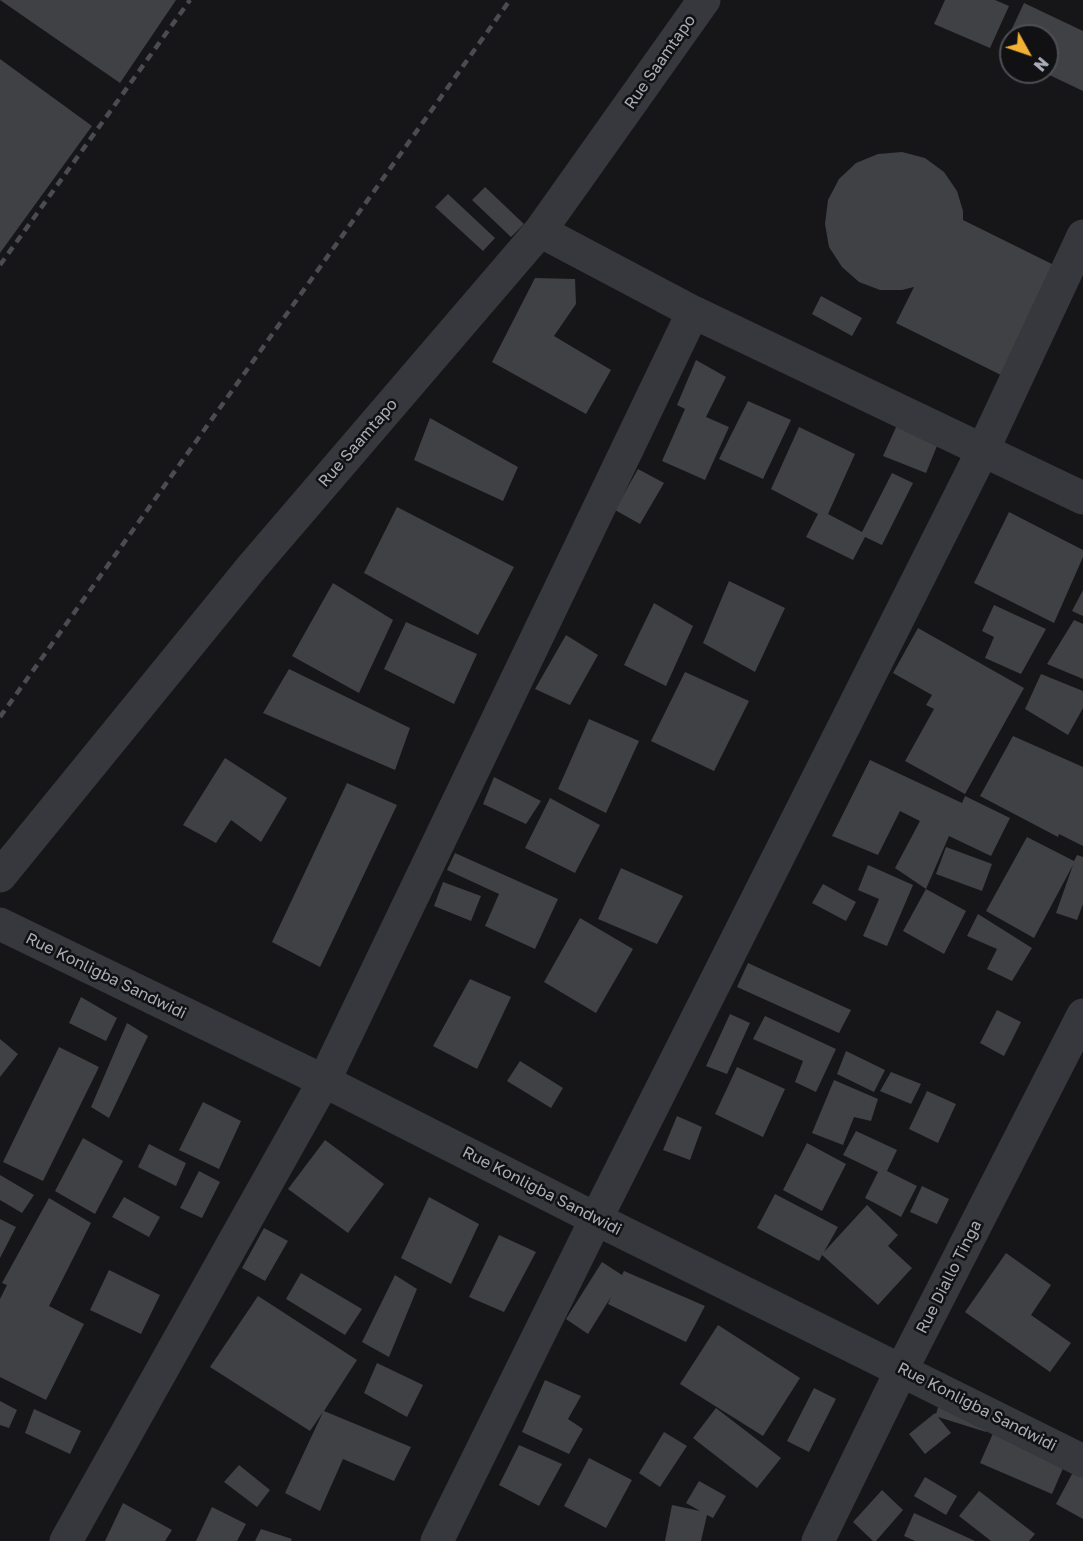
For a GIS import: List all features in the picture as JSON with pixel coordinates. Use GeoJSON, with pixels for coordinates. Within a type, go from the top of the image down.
{"type":"FeatureCollection","features":[{"type":"Feature","properties":{"kind":"street","name":"Rue Saamtapo"},"geometry":{"type":"LineString","coordinates":[[0,876],[252,567],[540,231],[704,0]]}},
{"type":"Feature","properties":{"kind":"street"},"geometry":{"type":"LineString","coordinates":[[540,231],[693,312],[1083,498]]}},
{"type":"Feature","properties":{"kind":"street"},"geometry":{"type":"LineString","coordinates":[[437,1541],[596,1219],[983,450],[1083,237]]}},
{"type":"Feature","properties":{"kind":"street"},"geometry":{"type":"LineString","coordinates":[[66,1541],[324,1081],[693,312]]}},
{"type":"Feature","properties":{"kind":"street","name":"Rue Konligba Sandwidi"},"geometry":{"type":"LineString","coordinates":[[0,924],[324,1081],[1083,1461]]}},
{"type":"Feature","properties":{"kind":"street","name":"Rue Diallo Tinga"},"geometry":{"type":"LineString","coordinates":[[818,1541],[902,1369],[1083,1015]]}},
{"type":"Feature","properties":{"kind":"building"},"geometry":{"type":"Polygon","coordinates":[[[0,0],[176,0],[120,83],[0,0]]]}},
{"type":"Feature","properties":{"kind":"building"},"geometry":{"type":"Polygon","coordinates":[[[945,0],[995,0],[1009,6],[990,48],[934,24],[945,0]]]}},
{"type":"Feature","properties":{"kind":"building"},"geometry":{"type":"Polygon","coordinates":[[[1024,3],[1083,31],[1083,91],[1059,80],[1059,24],[1014,24],[1024,3]]]}},
{"type":"Feature","properties":{"kind":"building"},"geometry":{"type":"Polygon","coordinates":[[[0,59],[92,126],[0,253],[0,59]]]}},
{"type":"Feature","properties":{"kind":"building"},"geometry":{"type":"Polygon","coordinates":[[[902,152],[925,158],[944,172],[957,191],[963,211],[963,220],[1060,268],[1005,377],[896,323],[914,287],[902,290],[880,290],[859,282],[842,267],[829,247],[825,224],[828,200],[839,179],[856,163],[878,154],[902,152]]]}},
{"type":"Feature","properties":{"kind":"building"},"geometry":{"type":"Polygon","coordinates":[[[485,187],[524,224],[511,237],[472,200],[485,187]]]}},
{"type":"Feature","properties":{"kind":"building"},"geometry":{"type":"Polygon","coordinates":[[[448,194],[495,238],[483,251],[435,207],[448,194]]]}},
{"type":"Feature","properties":{"kind":"building"},"geometry":{"type":"Polygon","coordinates":[[[535,278],[575,279],[576,304],[554,336],[611,370],[586,414],[492,362],[535,278]]]}},
{"type":"Feature","properties":{"kind":"building"},"geometry":{"type":"Polygon","coordinates":[[[821,296],[862,318],[852,336],[812,314],[821,296]]]}},
{"type":"Feature","properties":{"kind":"building"},"geometry":{"type":"Polygon","coordinates":[[[696,360],[726,377],[706,417],[729,427],[705,480],[662,461],[685,409],[677,405],[696,360]]]}},
{"type":"Feature","properties":{"kind":"building"},"geometry":{"type":"Polygon","coordinates":[[[748,401],[791,420],[763,479],[719,459],[748,401]]]}},
{"type":"Feature","properties":{"kind":"building"},"geometry":{"type":"Polygon","coordinates":[[[430,418],[518,467],[503,501],[414,460],[430,418]]]}},
{"type":"Feature","properties":{"kind":"building"},"geometry":{"type":"Polygon","coordinates":[[[897,425],[939,441],[926,473],[883,456],[897,425]]]}},
{"type":"Feature","properties":{"kind":"building"},"geometry":{"type":"Polygon","coordinates":[[[799,427],[855,454],[828,514],[862,532],[892,473],[913,483],[882,545],[865,537],[853,560],[806,537],[818,514],[771,489],[799,427]]]}},
{"type":"Feature","properties":{"kind":"building"},"geometry":{"type":"Polygon","coordinates":[[[638,469],[664,483],[640,524],[615,510],[638,469]]]}},
{"type":"Feature","properties":{"kind":"building"},"geometry":{"type":"Polygon","coordinates":[[[397,507],[514,567],[478,635],[364,573],[397,507]]]}},
{"type":"Feature","properties":{"kind":"building"},"geometry":{"type":"Polygon","coordinates":[[[1009,512],[1083,550],[1083,557],[1054,623],[974,583],[1009,512]]]}},
{"type":"Feature","properties":{"kind":"building"},"geometry":{"type":"Polygon","coordinates":[[[729,581],[785,608],[755,672],[703,643],[729,581]]]}},
{"type":"Feature","properties":{"kind":"building"},"geometry":{"type":"Polygon","coordinates":[[[333,583],[393,620],[359,693],[292,656],[333,583]]]}},
{"type":"Feature","properties":{"kind":"building"},"geometry":{"type":"Polygon","coordinates":[[[1083,590],[1083,616],[1072,611],[1083,590]]]}},
{"type":"Feature","properties":{"kind":"building"},"geometry":{"type":"Polygon","coordinates":[[[654,603],[693,626],[666,686],[624,665],[654,603]]]}},
{"type":"Feature","properties":{"kind":"building"},"geometry":{"type":"Polygon","coordinates":[[[994,605],[1046,629],[1021,674],[985,658],[994,637],[982,631],[994,605]]]}},
{"type":"Feature","properties":{"kind":"building"},"geometry":{"type":"Polygon","coordinates":[[[1074,620],[1083,624],[1083,679],[1047,664],[1074,620]]]}},
{"type":"Feature","properties":{"kind":"building"},"geometry":{"type":"Polygon","coordinates":[[[406,622],[477,654],[454,704],[384,669],[406,622]]]}},
{"type":"Feature","properties":{"kind":"building"},"geometry":{"type":"Polygon","coordinates":[[[918,628],[1024,688],[965,794],[905,761],[934,709],[926,705],[932,695],[893,673],[918,628]]]}},
{"type":"Feature","properties":{"kind":"building"},"geometry":{"type":"Polygon","coordinates":[[[566,635],[598,655],[570,705],[535,689],[566,635]]]}},
{"type":"Feature","properties":{"kind":"building"},"geometry":{"type":"Polygon","coordinates":[[[289,669],[410,728],[395,770],[263,713],[289,669]]]}},
{"type":"Feature","properties":{"kind":"building"},"geometry":{"type":"Polygon","coordinates":[[[685,672],[749,701],[714,771],[651,741],[685,672]]]}},
{"type":"Feature","properties":{"kind":"building"},"geometry":{"type":"Polygon","coordinates":[[[1041,674],[1083,691],[1083,708],[1068,735],[1025,709],[1041,674]]]}},
{"type":"Feature","properties":{"kind":"building"},"geometry":{"type":"Polygon","coordinates":[[[589,719],[639,741],[606,813],[558,789],[589,719]]]}},
{"type":"Feature","properties":{"kind":"building"},"geometry":{"type":"Polygon","coordinates":[[[1013,736],[1083,767],[1083,846],[1059,834],[1058,837],[980,796],[1013,736]]]}},
{"type":"Feature","properties":{"kind":"building"},"geometry":{"type":"Polygon","coordinates":[[[225,758],[287,798],[261,842],[231,820],[216,843],[183,825],[225,758]]]}},
{"type":"Feature","properties":{"kind":"building"},"geometry":{"type":"Polygon","coordinates":[[[870,760],[962,803],[965,796],[1010,818],[991,856],[949,836],[926,889],[895,868],[920,821],[900,811],[878,855],[832,836],[870,760]]]}},
{"type":"Feature","properties":{"kind":"building"},"geometry":{"type":"Polygon","coordinates":[[[494,777],[541,801],[526,824],[483,804],[494,777]]]}},
{"type":"Feature","properties":{"kind":"building"},"geometry":{"type":"Polygon","coordinates":[[[347,783],[397,805],[320,967],[272,942],[347,783]]]}},
{"type":"Feature","properties":{"kind":"building"},"geometry":{"type":"Polygon","coordinates":[[[550,798],[600,825],[575,873],[525,848],[550,798]]]}},
{"type":"Feature","properties":{"kind":"building"},"geometry":{"type":"Polygon","coordinates":[[[1027,837],[1074,861],[1077,855],[1083,857],[1083,904],[1077,920],[1056,913],[1073,865],[1034,938],[986,911],[1027,837]]]}},
{"type":"Feature","properties":{"kind":"building"},"geometry":{"type":"Polygon","coordinates":[[[946,847],[992,864],[982,891],[936,874],[946,847]]]}},
{"type":"Feature","properties":{"kind":"building"},"geometry":{"type":"Polygon","coordinates":[[[455,853],[558,899],[535,949],[485,926],[499,894],[447,870],[455,853]]]}},
{"type":"Feature","properties":{"kind":"building"},"geometry":{"type":"Polygon","coordinates":[[[868,865],[913,885],[887,946],[863,936],[879,899],[858,890],[868,865]]]}},
{"type":"Feature","properties":{"kind":"building"},"geometry":{"type":"Polygon","coordinates":[[[621,868],[683,896],[657,944],[598,919],[621,868]]]}},
{"type":"Feature","properties":{"kind":"building"},"geometry":{"type":"Polygon","coordinates":[[[443,882],[481,896],[471,921],[434,906],[443,882]]]}},
{"type":"Feature","properties":{"kind":"building"},"geometry":{"type":"Polygon","coordinates":[[[823,884],[856,902],[846,921],[812,903],[823,884]]]}},
{"type":"Feature","properties":{"kind":"building"},"geometry":{"type":"Polygon","coordinates":[[[926,889],[966,911],[944,954],[903,931],[926,889]]]}},
{"type":"Feature","properties":{"kind":"building"},"geometry":{"type":"Polygon","coordinates":[[[978,914],[1032,948],[1012,981],[987,969],[997,949],[967,936],[978,914]]]}},
{"type":"Feature","properties":{"kind":"building"},"geometry":{"type":"Polygon","coordinates":[[[580,918],[633,949],[596,1013],[544,982],[580,918]]]}},
{"type":"Feature","properties":{"kind":"building"},"geometry":{"type":"Polygon","coordinates":[[[748,963],[851,1010],[839,1033],[737,987],[748,963]]]}},
{"type":"Feature","properties":{"kind":"building"},"geometry":{"type":"Polygon","coordinates":[[[470,979],[511,997],[477,1069],[433,1046],[470,979]]]}},
{"type":"Feature","properties":{"kind":"building"},"geometry":{"type":"Polygon","coordinates":[[[81,997],[117,1018],[106,1041],[69,1023],[81,997]]]}},
{"type":"Feature","properties":{"kind":"building"},"geometry":{"type":"Polygon","coordinates":[[[997,1010],[1021,1022],[1004,1056],[980,1043],[997,1010]]]}},
{"type":"Feature","properties":{"kind":"building"},"geometry":{"type":"Polygon","coordinates":[[[730,1014],[750,1023],[727,1074],[706,1066],[730,1014]]]}},
{"type":"Feature","properties":{"kind":"building"},"geometry":{"type":"Polygon","coordinates":[[[765,1016],[836,1049],[816,1092],[795,1082],[803,1061],[753,1039],[765,1016]]]}},
{"type":"Feature","properties":{"kind":"building"},"geometry":{"type":"Polygon","coordinates":[[[127,1023],[148,1036],[109,1118],[91,1107],[127,1023]]]}},
{"type":"Feature","properties":{"kind":"building"},"geometry":{"type":"Polygon","coordinates":[[[0,1039],[18,1054],[0,1077],[0,1039]]]}},
{"type":"Feature","properties":{"kind":"building"},"geometry":{"type":"Polygon","coordinates":[[[59,1047],[99,1067],[43,1181],[3,1162],[59,1047]]]}},
{"type":"Feature","properties":{"kind":"building"},"geometry":{"type":"Polygon","coordinates":[[[846,1051],[885,1070],[874,1092],[837,1074],[846,1051]]]}},
{"type":"Feature","properties":{"kind":"building"},"geometry":{"type":"Polygon","coordinates":[[[520,1061],[563,1088],[551,1108],[507,1081],[520,1061]]]}},
{"type":"Feature","properties":{"kind":"building"},"geometry":{"type":"Polygon","coordinates":[[[737,1067],[785,1089],[763,1137],[715,1114],[737,1067]]]}},
{"type":"Feature","properties":{"kind":"building"},"geometry":{"type":"Polygon","coordinates":[[[891,1072],[921,1084],[911,1104],[880,1091],[891,1072]]]}},
{"type":"Feature","properties":{"kind":"building"},"geometry":{"type":"Polygon","coordinates":[[[834,1080],[878,1099],[871,1121],[854,1117],[843,1145],[812,1133],[834,1080]]]}},
{"type":"Feature","properties":{"kind":"building"},"geometry":{"type":"Polygon","coordinates":[[[927,1091],[956,1104],[938,1143],[909,1129],[927,1091]]]}},
{"type":"Feature","properties":{"kind":"building"},"geometry":{"type":"Polygon","coordinates":[[[203,1102],[241,1121],[219,1169],[179,1150],[203,1102]]]}},
{"type":"Feature","properties":{"kind":"building"},"geometry":{"type":"Polygon","coordinates":[[[677,1116],[702,1127],[690,1160],[663,1150],[677,1116]]]}},
{"type":"Feature","properties":{"kind":"building"},"geometry":{"type":"Polygon","coordinates":[[[856,1131],[897,1150],[887,1171],[917,1186],[901,1217],[865,1198],[878,1172],[843,1155],[856,1131]]]}},
{"type":"Feature","properties":{"kind":"building"},"geometry":{"type":"Polygon","coordinates":[[[83,1138],[123,1161],[95,1214],[55,1191],[83,1138]]]}},
{"type":"Feature","properties":{"kind":"building"},"geometry":{"type":"Polygon","coordinates":[[[325,1140],[384,1184],[348,1233],[288,1189],[325,1140]]]}},
{"type":"Feature","properties":{"kind":"building"},"geometry":{"type":"Polygon","coordinates":[[[807,1143],[846,1164],[822,1211],[783,1190],[807,1143]]]}},
{"type":"Feature","properties":{"kind":"building"},"geometry":{"type":"Polygon","coordinates":[[[149,1144],[186,1163],[176,1186],[138,1167],[149,1144]]]}},
{"type":"Feature","properties":{"kind":"building"},"geometry":{"type":"Polygon","coordinates":[[[199,1171],[220,1182],[202,1218],[180,1208],[199,1171]]]}},
{"type":"Feature","properties":{"kind":"building"},"geometry":{"type":"Polygon","coordinates":[[[0,1175],[34,1195],[22,1213],[0,1200],[0,1175]]]}},
{"type":"Feature","properties":{"kind":"building"},"geometry":{"type":"Polygon","coordinates":[[[922,1186],[949,1199],[937,1224],[910,1212],[922,1186]]]}},
{"type":"Feature","properties":{"kind":"building"},"geometry":{"type":"Polygon","coordinates":[[[775,1194],[838,1227],[824,1252],[867,1205],[898,1235],[888,1246],[912,1268],[878,1305],[822,1255],[819,1261],[757,1228],[775,1194]]]}},
{"type":"Feature","properties":{"kind":"building"},"geometry":{"type":"Polygon","coordinates":[[[124,1197],[160,1217],[149,1237],[112,1217],[124,1197]]]}},
{"type":"Feature","properties":{"kind":"building"},"geometry":{"type":"Polygon","coordinates":[[[429,1197],[479,1224],[451,1284],[401,1258],[429,1197]]]}},
{"type":"Feature","properties":{"kind":"building"},"geometry":{"type":"Polygon","coordinates":[[[49,1198],[91,1223],[49,1306],[84,1324],[46,1400],[0,1377],[0,1299],[7,1285],[2,1283],[49,1198]]]}},
{"type":"Feature","properties":{"kind":"building"},"geometry":{"type":"Polygon","coordinates":[[[0,1219],[16,1227],[0,1258],[0,1219]]]}},
{"type":"Feature","properties":{"kind":"building"},"geometry":{"type":"Polygon","coordinates":[[[264,1228],[288,1241],[265,1281],[242,1268],[264,1228]]]}},
{"type":"Feature","properties":{"kind":"building"},"geometry":{"type":"Polygon","coordinates":[[[499,1235],[536,1252],[504,1312],[469,1297],[499,1235]]]}},
{"type":"Feature","properties":{"kind":"building"},"geometry":{"type":"Polygon","coordinates":[[[1006,1253],[1051,1285],[1031,1315],[1071,1343],[1050,1372],[965,1312],[1006,1253]]]}},
{"type":"Feature","properties":{"kind":"building"},"geometry":{"type":"Polygon","coordinates":[[[602,1262],[622,1275],[624,1271],[705,1306],[686,1342],[608,1304],[611,1297],[588,1334],[566,1319],[602,1262]]]}},
{"type":"Feature","properties":{"kind":"building"},"geometry":{"type":"Polygon","coordinates":[[[109,1270],[160,1295],[141,1334],[90,1310],[109,1270]]]}},
{"type":"Feature","properties":{"kind":"building"},"geometry":{"type":"Polygon","coordinates":[[[301,1273],[362,1309],[345,1335],[286,1299],[301,1273]]]}},
{"type":"Feature","properties":{"kind":"building"},"geometry":{"type":"Polygon","coordinates":[[[395,1275],[417,1289],[389,1357],[362,1342],[395,1275]]]}},
{"type":"Feature","properties":{"kind":"building"},"geometry":{"type":"Polygon","coordinates":[[[258,1296],[357,1360],[324,1411],[411,1447],[394,1481],[343,1459],[320,1511],[285,1493],[323,1412],[310,1431],[210,1367],[258,1296]]]}},
{"type":"Feature","properties":{"kind":"building"},"geometry":{"type":"Polygon","coordinates":[[[718,1325],[800,1378],[763,1436],[680,1384],[718,1325]]]}},
{"type":"Feature","properties":{"kind":"building"},"geometry":{"type":"Polygon","coordinates":[[[377,1363],[423,1385],[407,1417],[364,1393],[377,1363]]]}},
{"type":"Feature","properties":{"kind":"building"},"geometry":{"type":"Polygon","coordinates":[[[545,1380],[581,1396],[568,1419],[583,1429],[569,1454],[522,1432],[545,1380]]]}},
{"type":"Feature","properties":{"kind":"building"},"geometry":{"type":"Polygon","coordinates":[[[814,1388],[836,1399],[809,1452],[787,1441],[814,1388]]]}},
{"type":"Feature","properties":{"kind":"building"},"geometry":{"type":"Polygon","coordinates":[[[944,1388],[995,1404],[986,1432],[938,1417],[951,1433],[925,1454],[909,1434],[936,1414],[944,1388]]]}},
{"type":"Feature","properties":{"kind":"building"},"geometry":{"type":"Polygon","coordinates":[[[0,1401],[17,1410],[9,1428],[0,1425],[0,1401]]]}},
{"type":"Feature","properties":{"kind":"building"},"geometry":{"type":"Polygon","coordinates":[[[716,1408],[781,1458],[757,1488],[693,1438],[716,1408]]]}},
{"type":"Feature","properties":{"kind":"building"},"geometry":{"type":"Polygon","coordinates":[[[34,1409],[81,1431],[70,1454],[25,1433],[34,1409]]]}},
{"type":"Feature","properties":{"kind":"building"},"geometry":{"type":"Polygon","coordinates":[[[998,1422],[1070,1452],[1052,1494],[980,1463],[998,1422]]]}},
{"type":"Feature","properties":{"kind":"building"},"geometry":{"type":"Polygon","coordinates":[[[664,1432],[687,1446],[660,1487],[639,1473],[664,1432]]]}},
{"type":"Feature","properties":{"kind":"building"},"geometry":{"type":"Polygon","coordinates":[[[519,1445],[562,1464],[539,1506],[499,1485],[519,1445]]]}},
{"type":"Feature","properties":{"kind":"building"},"geometry":{"type":"Polygon","coordinates":[[[589,1458],[632,1480],[606,1528],[564,1506],[589,1458]]]}},
{"type":"Feature","properties":{"kind":"building"},"geometry":{"type":"Polygon","coordinates":[[[1080,1459],[1083,1461],[1083,1519],[1056,1504],[1080,1459]]]}},
{"type":"Feature","properties":{"kind":"building"},"geometry":{"type":"Polygon","coordinates":[[[239,1465],[270,1490],[257,1507],[224,1482],[239,1465]]]}},
{"type":"Feature","properties":{"kind":"building"},"geometry":{"type":"Polygon","coordinates":[[[925,1477],[957,1496],[946,1515],[914,1496],[925,1477]]]}},
{"type":"Feature","properties":{"kind":"building"},"geometry":{"type":"Polygon","coordinates":[[[699,1481],[726,1496],[713,1518],[707,1515],[701,1541],[665,1541],[672,1505],[700,1511],[686,1503],[699,1481]]]}},
{"type":"Feature","properties":{"kind":"building"},"geometry":{"type":"Polygon","coordinates":[[[882,1490],[903,1510],[876,1541],[873,1541],[853,1522],[882,1490]]]}},
{"type":"Feature","properties":{"kind":"building"},"geometry":{"type":"Polygon","coordinates":[[[979,1491],[1035,1534],[1029,1541],[991,1541],[959,1516],[979,1491]]]}},
{"type":"Feature","properties":{"kind":"building"},"geometry":{"type":"Polygon","coordinates":[[[123,1503],[172,1530],[165,1541],[105,1541],[123,1503]]]}},
{"type":"Feature","properties":{"kind":"building"},"geometry":{"type":"Polygon","coordinates":[[[212,1507],[246,1524],[237,1541],[196,1541],[212,1507]]]}},
{"type":"Feature","properties":{"kind":"building"},"geometry":{"type":"Polygon","coordinates":[[[914,1513],[975,1541],[915,1541],[904,1536],[914,1513]]]}},
{"type":"Feature","properties":{"kind":"building"},"geometry":{"type":"Polygon","coordinates":[[[261,1529],[292,1539],[291,1541],[255,1541],[261,1529]]]}},
{"type":"Feature","properties":{"kind":"railway"},"geometry":{"type":"LineString","coordinates":[[0,265],[190,0]]}},
{"type":"Feature","properties":{"kind":"railway"},"geometry":{"type":"LineString","coordinates":[[0,717],[510,0]]}}]}
